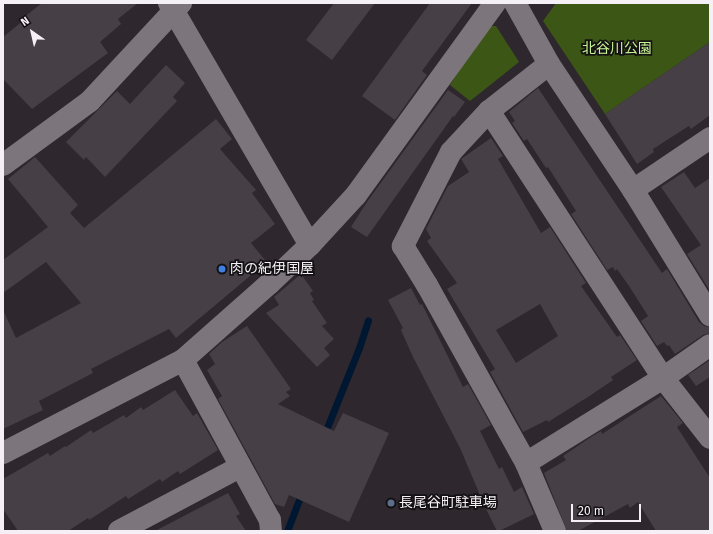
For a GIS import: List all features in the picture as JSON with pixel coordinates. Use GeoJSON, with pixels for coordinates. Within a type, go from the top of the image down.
{"type":"FeatureCollection","features":[{"type":"Feature","properties":{"kind":"street"},"geometry":{"type":"LineString","coordinates":[[3,453],[183,360],[310,245],[356,195],[496,3]]}},
{"type":"Feature","properties":{"kind":"street"},"geometry":{"type":"LineString","coordinates":[[515,3],[549,64],[633,190],[710,315]]}},
{"type":"Feature","properties":{"kind":"street"},"geometry":{"type":"LineString","coordinates":[[6,156],[90,101],[175,6],[310,245]]}},
{"type":"Feature","properties":{"kind":"street"},"geometry":{"type":"LineString","coordinates":[[549,64],[489,112],[451,152],[403,246],[427,285],[526,462],[554,531]]}},
{"type":"Feature","properties":{"kind":"street"},"geometry":{"type":"LineString","coordinates":[[489,112],[664,378],[710,438]]}},
{"type":"Feature","properties":{"kind":"street"},"geometry":{"type":"LineString","coordinates":[[633,190],[710,138]]}},
{"type":"Feature","properties":{"kind":"street"},"geometry":{"type":"LineString","coordinates":[[526,462],[664,378],[710,345]]}},
{"type":"Feature","properties":{"kind":"street"},"geometry":{"type":"LineString","coordinates":[[183,360],[270,520],[271,531]]}},
{"type":"Feature","properties":{"kind":"street"},"geometry":{"type":"LineString","coordinates":[[119,531],[240,467]]}},
{"type":"Feature","properties":{"kind":"green space","name":"北谷川公園"},"geometry":{"type":"Polygon","coordinates":[[[556,3],[710,3],[710,42],[605,114],[543,21],[556,3]]]}},
{"type":"Feature","properties":{"kind":"green space"},"geometry":{"type":"Polygon","coordinates":[[[487,26],[496,26],[519,62],[470,101],[450,85],[487,26]]]}},
{"type":"Feature","properties":{"kind":"building"},"geometry":{"type":"Polygon","coordinates":[[[42,3],[138,3],[118,19],[121,24],[100,42],[108,53],[32,109],[3,79],[3,37],[42,3]]]}},
{"type":"Feature","properties":{"kind":"building"},"geometry":{"type":"Polygon","coordinates":[[[334,3],[375,3],[332,60],[306,40],[334,3]]]}},
{"type":"Feature","properties":{"kind":"building"},"geometry":{"type":"Polygon","coordinates":[[[430,3],[472,3],[422,71],[427,75],[395,120],[362,96],[430,3]]]}},
{"type":"Feature","properties":{"kind":"building"},"geometry":{"type":"Polygon","coordinates":[[[710,42],[710,115],[691,129],[689,126],[653,149],[654,152],[637,164],[605,114],[710,42]]]}},
{"type":"Feature","properties":{"kind":"building"},"geometry":{"type":"Polygon","coordinates":[[[166,65],[185,83],[173,97],[177,101],[105,177],[86,157],[84,160],[66,142],[117,91],[130,104],[166,65]]]}},
{"type":"Feature","properties":{"kind":"building"},"geometry":{"type":"Polygon","coordinates":[[[538,88],[662,273],[667,269],[699,322],[704,326],[710,327],[710,333],[703,335],[675,354],[669,345],[667,346],[664,342],[657,346],[641,321],[648,316],[629,286],[617,269],[615,271],[613,267],[607,270],[571,214],[576,211],[548,167],[546,168],[527,139],[524,141],[512,123],[515,121],[509,112],[538,88]]]}},
{"type":"Feature","properties":{"kind":"building"},"geometry":{"type":"Polygon","coordinates":[[[448,90],[465,102],[454,117],[453,116],[367,237],[351,227],[367,202],[448,90]]]}},
{"type":"Feature","properties":{"kind":"building"},"geometry":{"type":"Polygon","coordinates":[[[216,119],[232,139],[220,149],[256,190],[252,193],[275,224],[251,243],[270,266],[260,276],[256,271],[176,338],[169,329],[91,369],[93,373],[39,401],[43,410],[3,429],[3,310],[16,338],[81,303],[46,262],[3,293],[3,260],[48,227],[8,179],[35,157],[78,205],[70,213],[84,228],[216,119]]]}},
{"type":"Feature","properties":{"kind":"building"},"geometry":{"type":"Polygon","coordinates":[[[491,138],[503,156],[498,159],[541,233],[550,227],[586,283],[581,286],[617,337],[620,335],[637,360],[611,377],[613,380],[591,395],[548,422],[547,420],[523,432],[490,372],[495,369],[447,289],[457,283],[427,241],[431,238],[426,229],[448,186],[469,172],[461,159],[491,138]],[[540,304],[496,330],[516,363],[558,336],[540,304]]]}},
{"type":"Feature","properties":{"kind":"building"},"geometry":{"type":"Polygon","coordinates":[[[684,172],[695,188],[710,178],[710,291],[687,254],[701,245],[661,187],[684,172]]]}},
{"type":"Feature","properties":{"kind":"building"},"geometry":{"type":"Polygon","coordinates":[[[301,274],[313,291],[310,293],[314,300],[312,301],[327,323],[322,326],[334,339],[324,348],[330,355],[317,367],[266,313],[279,305],[274,297],[301,274]]]}},
{"type":"Feature","properties":{"kind":"building"},"geometry":{"type":"Polygon","coordinates":[[[411,288],[420,305],[422,304],[463,387],[468,384],[491,425],[480,431],[499,469],[502,467],[514,492],[522,487],[534,514],[499,531],[497,531],[486,509],[460,448],[413,357],[401,330],[403,328],[388,300],[411,288]]]}},
{"type":"Feature","properties":{"kind":"building"},"geometry":{"type":"Polygon","coordinates":[[[247,326],[291,389],[286,392],[290,396],[278,404],[334,431],[343,413],[389,433],[349,522],[289,495],[284,507],[275,504],[218,399],[222,396],[207,370],[215,364],[209,354],[222,342],[247,326]]]}},
{"type":"Feature","properties":{"kind":"building"},"geometry":{"type":"Polygon","coordinates":[[[710,360],[710,377],[696,386],[688,375],[710,360]]]}},
{"type":"Feature","properties":{"kind":"building"},"geometry":{"type":"Polygon","coordinates":[[[175,390],[193,416],[197,413],[218,450],[180,474],[178,471],[162,482],[160,479],[128,499],[126,496],[89,520],[88,518],[68,531],[18,531],[3,509],[3,479],[48,453],[50,456],[91,430],[93,433],[124,415],[126,418],[141,407],[143,410],[175,390]]]}},
{"type":"Feature","properties":{"kind":"building"},"geometry":{"type":"Polygon","coordinates":[[[661,396],[683,423],[677,427],[710,478],[710,531],[656,531],[638,502],[630,508],[628,504],[578,531],[567,531],[544,473],[566,460],[563,456],[591,437],[601,431],[602,434],[661,396]]]}},
{"type":"Feature","properties":{"kind":"building"},"geometry":{"type":"Polygon","coordinates":[[[228,493],[240,514],[236,516],[246,531],[155,531],[228,493]]]}},
{"type":"Feature","properties":{"kind":"waterway"},"geometry":{"type":"LineString","coordinates":[[324,435],[359,348],[368,320]]}},
{"type":"Feature","properties":{"kind":"waterway"},"geometry":{"type":"LineString","coordinates":[[287,531],[302,492]]}},
{"type":"Feature","properties":{"kind":"place","name":"肉の紀伊国屋"},"geometry":{"type":"Point","coordinates":[222,269]}},
{"type":"Feature","properties":{"kind":"place","name":"長尾谷町駐車場"},"geometry":{"type":"Point","coordinates":[391,503]}}]}
